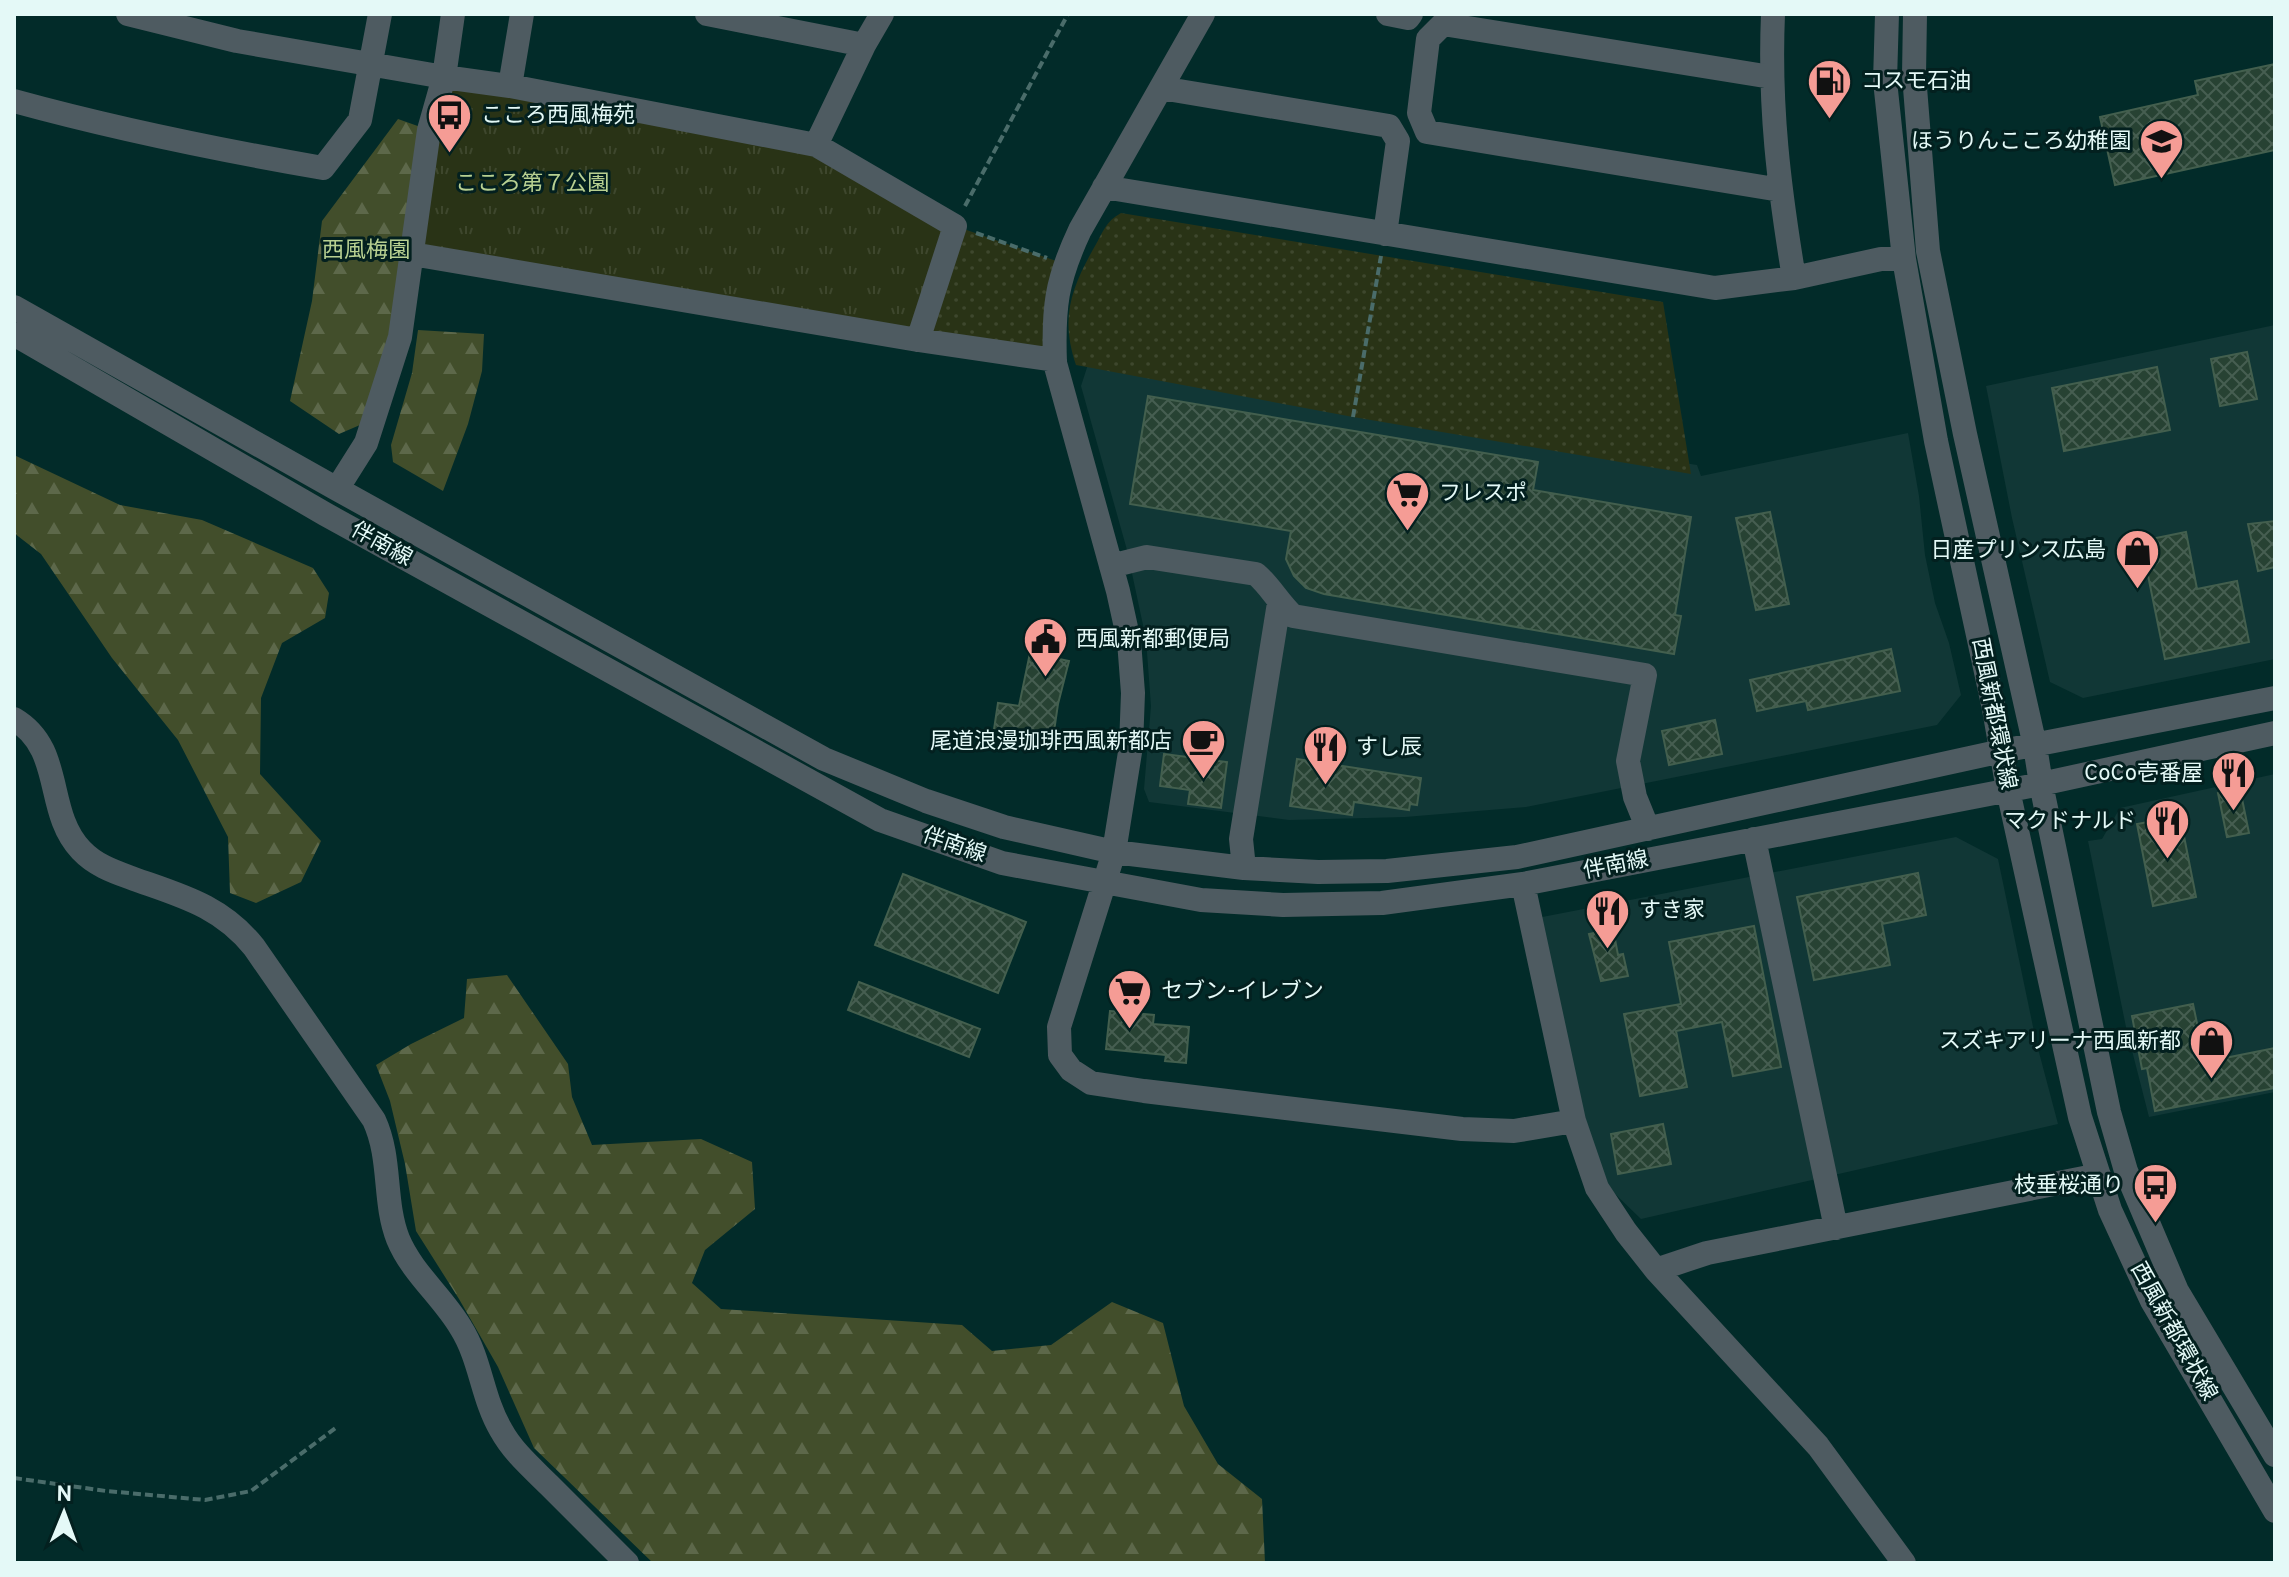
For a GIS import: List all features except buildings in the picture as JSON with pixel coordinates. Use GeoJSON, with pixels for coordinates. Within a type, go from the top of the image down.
{"type":"FeatureCollection","features":[{"type":"Feature","properties":{"kind":"street"},"geometry":{"type":"LineString","coordinates":[[128,14],[237,41],[510,86],[816,145],[955,226],[918,340]]}},
{"type":"Feature","properties":{"kind":"street"},"geometry":{"type":"LineString","coordinates":[[14,101],[219,150],[323,168],[360,120],[380,14]]}},
{"type":"Feature","properties":{"kind":"street"},"geometry":{"type":"LineString","coordinates":[[337,489],[366,443],[400,337],[429,130],[444,77],[453,14]]}},
{"type":"Feature","properties":{"kind":"street"},"geometry":{"type":"LineString","coordinates":[[510,86],[522,14]]}},
{"type":"Feature","properties":{"kind":"street"},"geometry":{"type":"LineString","coordinates":[[707,14],[864,45]]}},
{"type":"Feature","properties":{"kind":"street"},"geometry":{"type":"LineString","coordinates":[[816,145],[882,14]]}},
{"type":"Feature","properties":{"kind":"street"},"geometry":{"type":"LineString","coordinates":[[1203,14],[1080,230],[1059,281],[1054,308],[1055,360],[1061,390],[1129,641],[1133,693],[1131,746],[1114,852],[1059,1027],[1060,1055],[1071,1070],[1091,1083],[1144,1091],[1462,1129],[1514,1131],[1574,1121]]}},
{"type":"Feature","properties":{"kind":"street"},"geometry":{"type":"LineString","coordinates":[[1388,14],[1408,18],[1411,14]]}},
{"type":"Feature","properties":{"kind":"street"},"geometry":{"type":"LineString","coordinates":[[1773,14],[1773,129],[1794,278]]}},
{"type":"Feature","properties":{"kind":"street","name":"西風新都環状線"},"geometry":{"type":"LineString","coordinates":[[1887,14],[1885,81],[1904,259],[1936,441],[2080,1117],[2110,1210],[2152,1301],[2275,1511]]}},
{"type":"Feature","properties":{"kind":"street","name":"西風新都環状線"},"geometry":{"type":"LineString","coordinates":[[1915,14],[1914,75],[1928,251],[1965,434],[2035,746],[2109,1112],[2126,1171],[2177,1291],[2275,1455]]}},
{"type":"Feature","properties":{"kind":"street"},"geometry":{"type":"LineString","coordinates":[[1771,77],[1443,24],[1428,39],[1419,113],[1427,132],[1780,190]]}},
{"type":"Feature","properties":{"kind":"street"},"geometry":{"type":"LineString","coordinates":[[1161,88],[1389,126],[1398,141],[1385,234]]}},
{"type":"Feature","properties":{"kind":"street"},"geometry":{"type":"LineString","coordinates":[[1104,187],[1715,288],[1794,278],[1881,259],[1904,259]]}},
{"type":"Feature","properties":{"kind":"street"},"geometry":{"type":"LineString","coordinates":[[412,254],[918,340],[1055,360]]}},
{"type":"Feature","properties":{"kind":"street","name":"伴南線"},"geometry":{"type":"LineString","coordinates":[[14,307],[824,759],[926,801],[1004,827],[1114,852],[1244,868],[1318,872],[1387,871],[1517,857],[2002,751],[2275,698]]}},
{"type":"Feature","properties":{"kind":"street","name":"伴南線"},"geometry":{"type":"LineString","coordinates":[[14,334],[325,514],[880,820],[1002,863],[1201,900],[1283,905],[1382,903],[1523,884],[2041,784],[2275,733]]}},
{"type":"Feature","properties":{"kind":"street"},"geometry":{"type":"LineString","coordinates":[[1111,566],[1147,557],[1256,574],[1293,616],[1645,675],[1628,761],[1635,797],[1648,829]]}},
{"type":"Feature","properties":{"kind":"street"},"geometry":{"type":"LineString","coordinates":[[1244,868],[1241,839],[1279,603]]}},
{"type":"Feature","properties":{"kind":"street"},"geometry":{"type":"LineString","coordinates":[[14,719],[31,731],[44,749],[63,822],[75,844],[84,853],[104,867],[207,906],[233,924],[254,947],[374,1120],[384,1147],[398,1239],[411,1262],[466,1337],[501,1432],[523,1459],[627,1563]]}},
{"type":"Feature","properties":{"kind":"street"},"geometry":{"type":"LineString","coordinates":[[1754,839],[1836,1228]]}},
{"type":"Feature","properties":{"kind":"street"},"geometry":{"type":"LineString","coordinates":[[1523,884],[1574,1121],[1597,1188],[1656,1270],[1818,1446],[1904,1563]]}},
{"type":"Feature","properties":{"kind":"street"},"geometry":{"type":"LineString","coordinates":[[1656,1270],[1707,1253],[2099,1175]]}},
{"type":"Feature","properties":{"kind":"path"},"geometry":{"type":"LineString","coordinates":[[1065,264],[955,226],[1068,14]]}},
{"type":"Feature","properties":{"kind":"path"},"geometry":{"type":"LineString","coordinates":[[1353,417],[1385,234]]}},
{"type":"Feature","properties":{"kind":"path"},"geometry":{"type":"LineString","coordinates":[[14,1478],[205,1500],[251,1491],[337,1427]]}},
{"type":"Feature","properties":{"kind":"shaded area"},"geometry":{"type":"Polygon","coordinates":[[[2275,325],[2275,659],[2083,698],[2050,682],[2012,518],[1986,386],[2275,325]]]}},
{"type":"Feature","properties":{"kind":"shaded area"},"geometry":{"type":"Polygon","coordinates":[[[1094,346],[1377,413],[1697,465],[1701,476],[1908,433],[1925,555],[1961,695],[1937,725],[1526,807],[1405,817],[1289,820],[1149,802],[1144,789],[1151,706],[1146,639],[1127,550],[1081,386],[1094,346]]]}},
{"type":"Feature","properties":{"kind":"shaded area"},"geometry":{"type":"Polygon","coordinates":[[[2275,774],[2275,1092],[2149,1117],[2126,1027],[2088,841],[2102,839],[2120,808],[2275,774]]]}},
{"type":"Feature","properties":{"kind":"shaded area"},"geometry":{"type":"Polygon","coordinates":[[[1956,837],[1998,859],[2036,1041],[2058,1124],[1641,1219],[1610,1189],[1593,1145],[1543,976],[1537,918],[1956,837]]]}},
{"type":"Feature","properties":{"kind":"green space","name":"こころ第７公園"},"geometry":{"type":"Polygon","coordinates":[[[444,77],[816,145],[955,226],[918,340],[412,254],[444,77]]]}},
{"type":"Feature","properties":{"kind":"green space","name":"西風梅園"},"geometry":{"type":"Polygon","coordinates":[[[398,119],[429,130],[374,419],[339,434],[290,401],[312,301],[322,221],[398,119]]]}},
{"type":"Feature","properties":{"kind":"green space"},"geometry":{"type":"Polygon","coordinates":[[[1121,213],[1663,302],[1691,474],[1353,417],[1076,365],[1069,332],[1074,290],[1105,227],[1121,213]]]}},
{"type":"Feature","properties":{"kind":"green space"},"geometry":{"type":"Polygon","coordinates":[[[955,226],[1065,264],[1055,360],[918,340],[955,226]]]}},
{"type":"Feature","properties":{"kind":"green space"},"geometry":{"type":"Polygon","coordinates":[[[418,330],[484,334],[482,371],[468,424],[443,491],[393,462],[391,445],[412,373],[418,330]]]}},
{"type":"Feature","properties":{"kind":"green space"},"geometry":{"type":"Polygon","coordinates":[[[14,455],[120,505],[202,520],[313,568],[329,593],[325,618],[282,643],[261,698],[260,774],[321,841],[301,882],[256,903],[230,893],[228,837],[178,740],[112,658],[41,554],[14,533],[14,455]]]}},
{"type":"Feature","properties":{"kind":"green space"},"geometry":{"type":"Polygon","coordinates":[[[507,975],[568,1064],[572,1097],[592,1145],[701,1139],[752,1162],[755,1209],[705,1250],[692,1283],[721,1309],[962,1325],[992,1351],[1051,1345],[1112,1302],[1163,1323],[1184,1406],[1218,1464],[1262,1499],[1265,1563],[653,1563],[534,1448],[498,1367],[416,1231],[390,1101],[376,1065],[464,1018],[467,979],[507,975]]]}},
{"type":"Feature","properties":{"kind":"place","name":"コスモ石油"},"geometry":{"type":"Point","coordinates":[1830,121]}},
{"type":"Feature","properties":{"kind":"place","name":"こころ西風梅苑"},"geometry":{"type":"Point","coordinates":[450,155]}},
{"type":"Feature","properties":{"kind":"place","name":"ほうりんこころ幼稚園"},"geometry":{"type":"Point","coordinates":[2162,181]}},
{"type":"Feature","properties":{"kind":"place","name":"フレスポ"},"geometry":{"type":"Point","coordinates":[1408,533]}},
{"type":"Feature","properties":{"kind":"place","name":"日産プリンス広島"},"geometry":{"type":"Point","coordinates":[2137,590]}},
{"type":"Feature","properties":{"kind":"place","name":"西風新都郵便局"},"geometry":{"type":"Point","coordinates":[1045,679]}},
{"type":"Feature","properties":{"kind":"place","name":"尾道浪漫珈琲西風新都店"},"geometry":{"type":"Point","coordinates":[1203,781]}},
{"type":"Feature","properties":{"kind":"place","name":"すし辰"},"geometry":{"type":"Point","coordinates":[1325,787]}},
{"type":"Feature","properties":{"kind":"place","name":"CoCo壱番屋"},"geometry":{"type":"Point","coordinates":[2234,813]}},
{"type":"Feature","properties":{"kind":"place","name":"マクドナルド"},"geometry":{"type":"Point","coordinates":[2167,861]}},
{"type":"Feature","properties":{"kind":"place","name":"すき家"},"geometry":{"type":"Point","coordinates":[1608,950]}},
{"type":"Feature","properties":{"kind":"place","name":"セブン-イレブン"},"geometry":{"type":"Point","coordinates":[1130,1031]}},
{"type":"Feature","properties":{"kind":"place","name":"スズキアリーナ西風新都"},"geometry":{"type":"Point","coordinates":[2212,1081]}},
{"type":"Feature","properties":{"kind":"place","name":"枝垂桜通り"},"geometry":{"type":"Point","coordinates":[2155,1225]}}]}
